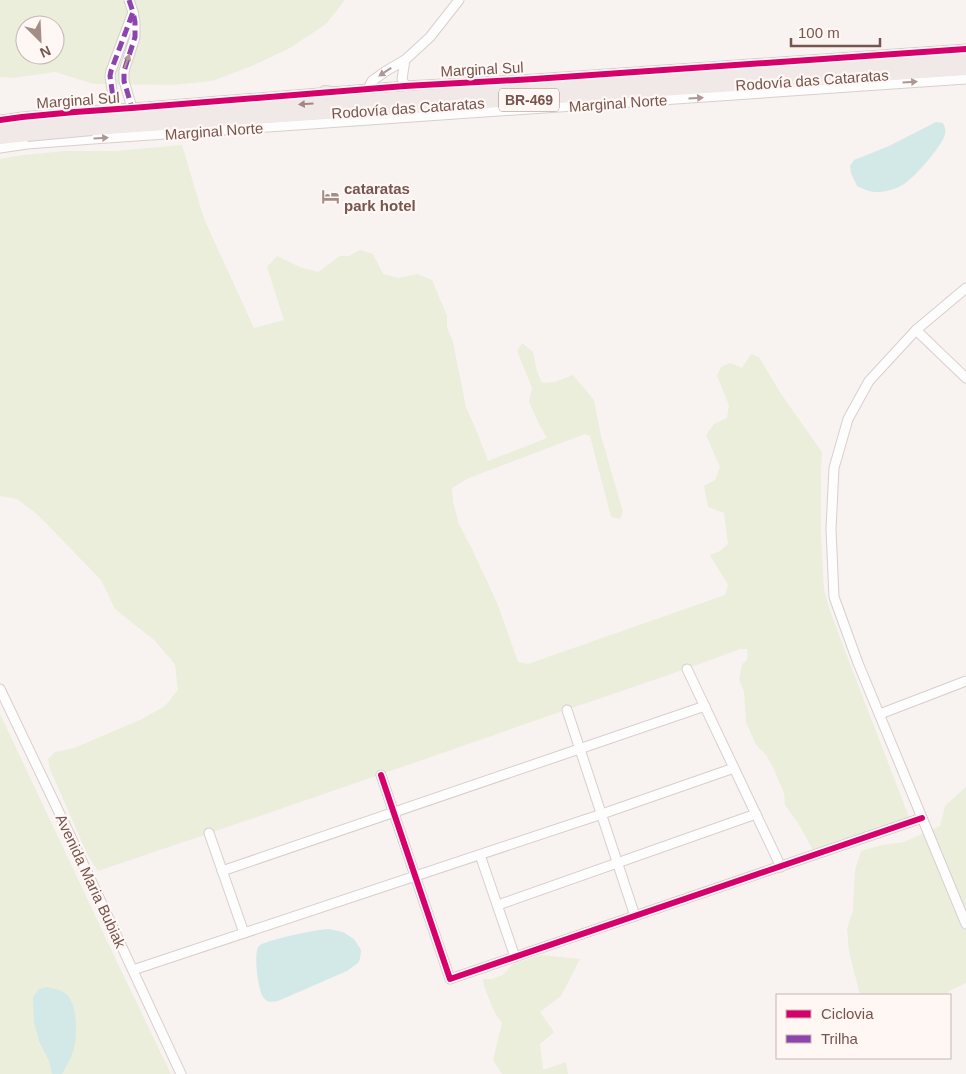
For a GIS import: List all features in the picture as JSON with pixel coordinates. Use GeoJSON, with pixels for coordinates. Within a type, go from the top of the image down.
{"type":"FeatureCollection","features":[{"type":"Feature","properties":{"kind":"highway"},"geometry":{"type":"LineString","coordinates":[[880,55],[937,60]]}},
{"type":"Feature","properties":{"kind":"highway","name":"Rodovía das Cataratas"},"geometry":{"type":"LineString","coordinates":[[92,124],[369,94],[966,58]]}},
{"type":"Feature","properties":{"kind":"highway","name":"Rodovía das Cataratas"},"geometry":{"type":"LineString","coordinates":[[0,127],[26,129],[415,107],[966,69]]}},
{"type":"Feature","properties":{"kind":"highway"},"geometry":{"type":"LineString","coordinates":[[325,92],[369,94]]}},
{"type":"Feature","properties":{"kind":"highway"},"geometry":{"type":"LineString","coordinates":[[372,120],[415,107]]}},
{"type":"Feature","properties":{"kind":"highway","name":"Rodovía das Cataratas"},"geometry":{"type":"LineString","coordinates":[[0,138],[26,129]]}},
{"type":"Feature","properties":{"kind":"street"},"geometry":{"type":"LineString","coordinates":[[129,0],[135,22],[135,37],[124,71],[124,82],[132,108]]}},
{"type":"Feature","properties":{"kind":"street"},"geometry":{"type":"LineString","coordinates":[[369,94],[372,80],[405,60],[430,37],[459,0]]}},
{"type":"Feature","properties":{"kind":"street"},"geometry":{"type":"LineString","coordinates":[[113,109],[111,71],[133,12]]}},
{"type":"Feature","properties":{"kind":"street","name":"Marginal Sul"},"geometry":{"type":"LineString","coordinates":[[369,94],[405,86],[534,79],[966,49]]}},
{"type":"Feature","properties":{"kind":"street"},"geometry":{"type":"LineString","coordinates":[[405,60],[402,79],[405,86]]}},
{"type":"Feature","properties":{"kind":"street","name":"Marginal Norte"},"geometry":{"type":"LineString","coordinates":[[0,148],[79,140],[966,78]]}},
{"type":"Feature","properties":{"kind":"street","name":"Marginal Sul"},"geometry":{"type":"LineString","coordinates":[[0,120],[78,111],[325,92]]}},
{"type":"Feature","properties":{"kind":"street"},"geometry":{"type":"LineString","coordinates":[[78,111],[79,140]]}},
{"type":"Feature","properties":{"kind":"street"},"geometry":{"type":"LineString","coordinates":[[37,115],[39,143]]}},
{"type":"Feature","properties":{"kind":"street"},"geometry":{"type":"LineString","coordinates":[[966,288],[916,330],[869,381],[848,419],[834,468],[831,529],[834,597],[858,664],[966,924]]}},
{"type":"Feature","properties":{"kind":"street"},"geometry":{"type":"LineString","coordinates":[[916,330],[966,378]]}},
{"type":"Feature","properties":{"kind":"street"},"geometry":{"type":"LineString","coordinates":[[687,669],[781,866]]}},
{"type":"Feature","properties":{"kind":"street"},"geometry":{"type":"LineString","coordinates":[[880,714],[966,681]]}},
{"type":"Feature","properties":{"kind":"street","name":"Avenida Maria Bubiak"},"geometry":{"type":"LineString","coordinates":[[0,689],[181,1074]]}},
{"type":"Feature","properties":{"kind":"street"},"geometry":{"type":"LineString","coordinates":[[222,871],[705,706]]}},
{"type":"Feature","properties":{"kind":"street"},"geometry":{"type":"LineString","coordinates":[[567,710],[636,916]]}},
{"type":"Feature","properties":{"kind":"street"},"geometry":{"type":"LineString","coordinates":[[133,970],[602,814],[734,768]]}},
{"type":"Feature","properties":{"kind":"street"},"geometry":{"type":"LineString","coordinates":[[381,775],[450,979],[922,818]]}},
{"type":"Feature","properties":{"kind":"street"},"geometry":{"type":"LineString","coordinates":[[498,906],[756,814]]}},
{"type":"Feature","properties":{"kind":"street"},"geometry":{"type":"LineString","coordinates":[[210,833],[244,933]]}},
{"type":"Feature","properties":{"kind":"street"},"geometry":{"type":"LineString","coordinates":[[480,854],[515,957]]}},
{"type":"Feature","properties":{"kind":"green space"},"geometry":{"type":"Polygon","coordinates":[[[0,0],[345,0],[326,24],[290,48],[254,65],[212,81],[172,85],[94,84],[55,72],[12,78],[0,77],[0,0]]]}},
{"type":"Feature","properties":{"kind":"green space"},"geometry":{"type":"Polygon","coordinates":[[[182,145],[204,219],[254,328],[284,320],[267,267],[277,256],[300,267],[318,272],[340,256],[349,256],[360,250],[373,254],[383,274],[398,278],[417,274],[432,280],[447,316],[447,327],[453,342],[466,407],[488,461],[547,438],[529,402],[532,388],[517,351],[522,343],[533,352],[542,383],[555,382],[573,375],[594,400],[601,436],[623,512],[620,519],[611,517],[590,436],[585,434],[469,478],[452,488],[453,502],[459,524],[498,605],[518,662],[528,664],[725,595],[728,585],[710,555],[720,551],[728,544],[724,513],[708,507],[704,486],[715,480],[720,467],[706,435],[714,424],[727,418],[729,405],[717,376],[721,367],[730,363],[742,368],[751,354],[759,357],[781,394],[822,452],[821,536],[824,589],[829,608],[909,817],[813,850],[798,823],[785,805],[784,793],[772,765],[766,755],[756,745],[746,722],[744,691],[739,680],[742,664],[748,656],[747,649],[740,649],[98,871],[88,856],[50,769],[48,759],[55,752],[74,748],[140,720],[165,706],[178,690],[175,664],[154,640],[115,609],[101,580],[38,515],[17,499],[0,496],[0,159],[66,151],[116,151],[182,145]]]}},
{"type":"Feature","properties":{"kind":"green space"},"geometry":{"type":"Polygon","coordinates":[[[0,714],[117,962],[171,1074],[0,1074],[0,714]]]}},
{"type":"Feature","properties":{"kind":"green space"},"geometry":{"type":"Polygon","coordinates":[[[966,787],[966,983],[949,991],[948,994],[860,994],[849,951],[847,929],[853,910],[855,870],[861,851],[882,845],[904,842],[940,826],[945,806],[966,787]]]}},
{"type":"Feature","properties":{"kind":"green space"},"geometry":{"type":"Polygon","coordinates":[[[541,955],[580,959],[561,996],[540,1012],[554,1032],[540,1044],[543,1070],[566,1062],[568,1074],[502,1074],[493,1060],[502,1023],[492,1007],[483,979],[492,979],[503,975],[513,964],[541,955]]]}},
{"type":"Feature","properties":{"kind":"water"},"geometry":{"type":"Polygon","coordinates":[[[936,122],[943,123],[945,133],[943,139],[928,161],[909,181],[892,190],[881,192],[869,191],[857,186],[850,166],[854,160],[889,146],[936,122]]]}},
{"type":"Feature","properties":{"kind":"water"},"geometry":{"type":"Polygon","coordinates":[[[329,929],[343,932],[354,939],[361,950],[358,963],[347,971],[278,1001],[270,1002],[265,1000],[260,988],[257,972],[256,956],[259,946],[281,938],[329,929]]]}},
{"type":"Feature","properties":{"kind":"water"},"geometry":{"type":"Polygon","coordinates":[[[47,987],[66,994],[75,1012],[76,1035],[74,1048],[62,1074],[52,1074],[34,1022],[33,997],[39,989],[47,987]]]}},
{"type":"Feature","properties":{"kind":"marked path"},"geometry":{"type":"LineString","coordinates":[[129,0],[133,12]]}},
{"type":"Feature","properties":{"kind":"marked path"},"geometry":{"type":"LineString","coordinates":[[113,109],[111,71],[133,12],[135,37],[124,71],[124,81],[132,108]]}},
{"type":"Feature","properties":{"kind":"cycle path"},"geometry":{"type":"LineString","coordinates":[[0,120],[75,112],[405,86],[534,79],[966,49]]}},
{"type":"Feature","properties":{"kind":"cycle path"},"geometry":{"type":"LineString","coordinates":[[381,775],[450,979],[922,818]]}},
{"type":"Feature","properties":{"kind":"place","name":"cataratas park hotel"},"geometry":{"type":"Point","coordinates":[330,197]}}]}
